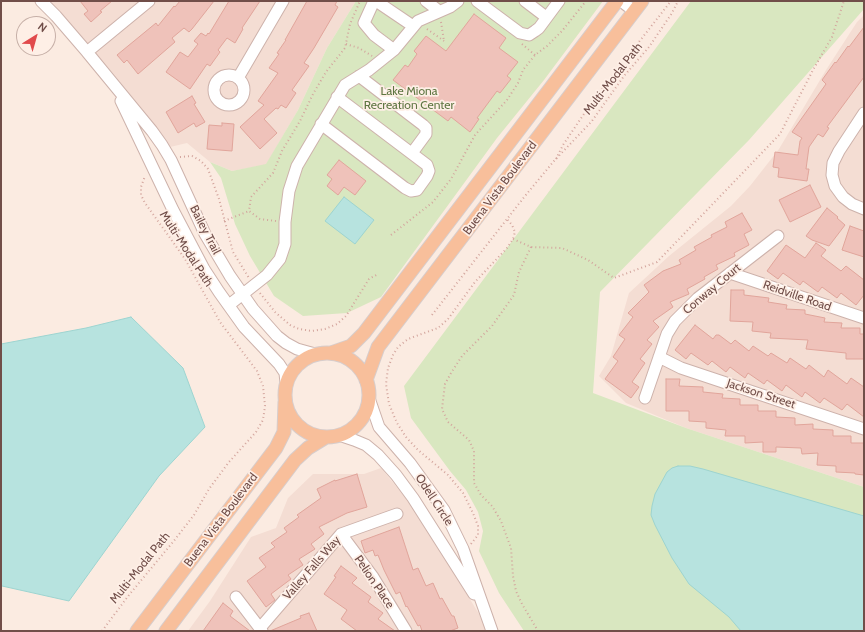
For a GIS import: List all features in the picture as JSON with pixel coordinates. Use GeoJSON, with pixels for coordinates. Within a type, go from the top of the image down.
{"type":"FeatureCollection","features":[{"type":"Feature","properties":{"kind":"main road","name":"Buena Vista Boulevard"},"geometry":{"type":"LineString","coordinates":[[137,631],[276,448],[284,432],[286,383],[292,372],[300,362],[310,356],[351,346],[364,333],[617,1]]}},
{"type":"Feature","properties":{"kind":"main road","name":"Buena Vista Boulevard"},"geometry":{"type":"LineString","coordinates":[[366,380],[378,347],[638,6]]}},
{"type":"Feature","properties":{"kind":"main road","name":"Buena Vista Boulevard"},"geometry":{"type":"LineString","coordinates":[[166,631],[295,460],[308,448],[333,436],[351,430],[360,422],[366,411],[369,398],[369,389],[366,380],[361,370],[353,361],[343,356],[327,353]]}},
{"type":"Feature","properties":{"kind":"main road","name":"Buena Vista Boulevard"},"geometry":{"type":"LineString","coordinates":[[285,402],[290,416],[300,427],[312,434],[333,436]]}},
{"type":"Feature","properties":{"kind":"street","name":"Bailey Trail"},"geometry":{"type":"LineString","coordinates":[[41,1],[87,52],[152,130],[171,160],[206,234],[230,276],[253,309],[277,336],[286,343],[297,349],[314,354],[327,353]]}},
{"type":"Feature","properties":{"kind":"street"},"geometry":{"type":"LineString","coordinates":[[87,52],[149,1]]}},
{"type":"Feature","properties":{"kind":"street"},"geometry":{"type":"LineString","coordinates":[[238,78],[282,1]]}},
{"type":"Feature","properties":{"kind":"street"},"geometry":{"type":"LineString","coordinates":[[394,50],[374,35],[364,23],[375,1],[413,26]]}},
{"type":"Feature","properties":{"kind":"street"},"geometry":{"type":"LineString","coordinates":[[426,1],[441,17]]}},
{"type":"Feature","properties":{"kind":"street"},"geometry":{"type":"LineString","coordinates":[[229,305],[268,275],[280,259],[285,244],[285,222],[289,191],[297,166],[345,85],[378,64],[394,50],[418,21],[441,17],[458,1]]}},
{"type":"Feature","properties":{"kind":"street"},"geometry":{"type":"LineString","coordinates":[[477,1],[520,33],[529,35],[535,31],[559,1]]}},
{"type":"Feature","properties":{"kind":"street"},"geometry":{"type":"LineString","coordinates":[[525,1],[546,17]]}},
{"type":"Feature","properties":{"kind":"street"},"geometry":{"type":"LineString","coordinates":[[621,1],[638,6]]}},
{"type":"Feature","properties":{"kind":"street"},"geometry":{"type":"LineString","coordinates":[[359,76],[426,128],[426,134],[412,153]]}},
{"type":"Feature","properties":{"kind":"street","name":"Bailey Trail"},"geometry":{"type":"LineString","coordinates":[[110,81],[190,243],[208,275],[244,327],[279,364],[285,374],[286,383]]}},
{"type":"Feature","properties":{"kind":"street"},"geometry":{"type":"LineString","coordinates":[[321,124],[411,191],[417,190],[429,171],[426,165],[412,153],[337,97]]}},
{"type":"Feature","properties":{"kind":"street"},"geometry":{"type":"LineString","coordinates":[[864,113],[839,151],[833,163],[832,175],[835,186],[843,197],[852,204],[864,209]]}},
{"type":"Feature","properties":{"kind":"street","name":"Conway Court"},"geometry":{"type":"LineString","coordinates":[[645,398],[667,334],[675,321],[698,298],[778,236]]}},
{"type":"Feature","properties":{"kind":"street","name":"Reidville Road"},"geometry":{"type":"LineString","coordinates":[[730,273],[864,318]]}},
{"type":"Feature","properties":{"kind":"street","name":"Jackson Street"},"geometry":{"type":"LineString","coordinates":[[659,357],[681,368],[864,429]]}},
{"type":"Feature","properties":{"kind":"street","name":"Odell Circle"},"geometry":{"type":"LineString","coordinates":[[369,398],[379,427],[410,463],[444,510],[463,549],[492,631]]}},
{"type":"Feature","properties":{"kind":"street","name":"Odell Circle"},"geometry":{"type":"LineString","coordinates":[[333,436],[354,440],[366,445],[378,455],[396,475],[430,524],[484,611]]}},
{"type":"Feature","properties":{"kind":"street","name":"Valley Falls Way"},"geometry":{"type":"LineString","coordinates":[[261,630],[340,534],[397,514]]}},
{"type":"Feature","properties":{"kind":"street","name":"Pelion Place"},"geometry":{"type":"LineString","coordinates":[[340,534],[374,577],[406,631]]}},
{"type":"Feature","properties":{"kind":"street"},"geometry":{"type":"LineString","coordinates":[[236,597],[261,630]]}},
{"type":"Feature","properties":{"kind":"path"},"geometry":{"type":"LineString","coordinates":[[249,211],[251,196],[273,173],[282,151],[300,121],[313,94],[326,72],[345,48],[350,24],[360,1]]}},
{"type":"Feature","properties":{"kind":"path"},"geometry":{"type":"LineString","coordinates":[[390,235],[434,202],[451,179],[475,135],[507,100],[518,83],[523,70],[535,55],[547,46],[586,1]]}},
{"type":"Feature","properties":{"kind":"path","name":"Multi-Modal Path"},"geometry":{"type":"LineString","coordinates":[[554,161],[592,102],[671,1]]}},
{"type":"Feature","properties":{"kind":"path","name":"Multi-Modal Path"},"geometry":{"type":"LineString","coordinates":[[432,315],[507,218],[554,161],[592,121],[624,76],[649,47],[672,13],[678,1]]}},
{"type":"Feature","properties":{"kind":"path"},"geometry":{"type":"LineString","coordinates":[[513,239],[531,247],[562,248],[588,260],[614,278],[656,262],[780,134],[832,37],[844,1]]}},
{"type":"Feature","properties":{"kind":"path"},"geometry":{"type":"LineString","coordinates":[[436,23],[441,17]]}},
{"type":"Feature","properties":{"kind":"path"},"geometry":{"type":"LineString","coordinates":[[428,26],[424,27],[444,41],[441,17]]}},
{"type":"Feature","properties":{"kind":"path"},"geometry":{"type":"LineString","coordinates":[[520,43],[535,55]]}},
{"type":"Feature","properties":{"kind":"path"},"geometry":{"type":"LineString","coordinates":[[346,44],[359,48],[369,54],[378,64]]}},
{"type":"Feature","properties":{"kind":"path"},"geometry":{"type":"LineString","coordinates":[[171,160],[182,156],[192,156],[201,161],[208,169],[213,181],[233,252],[254,286],[276,312],[290,325],[299,329],[318,330],[337,324],[346,316],[369,279],[378,274]]}},
{"type":"Feature","properties":{"kind":"path","name":"Multi-Modal Path"},"geometry":{"type":"LineString","coordinates":[[102,631],[129,595],[194,515],[229,462],[256,432],[263,420],[265,406],[264,386],[257,371],[220,322],[184,259],[141,195],[143,179],[146,174],[154,169]]}},
{"type":"Feature","properties":{"kind":"path"},"geometry":{"type":"LineString","coordinates":[[224,221],[249,211]]}},
{"type":"Feature","properties":{"kind":"path"},"geometry":{"type":"LineString","coordinates":[[249,211],[260,219],[285,222]]}},
{"type":"Feature","properties":{"kind":"path"},"geometry":{"type":"LineString","coordinates":[[463,549],[473,542],[478,535],[478,526],[473,513],[463,492],[448,475],[418,450],[406,437],[397,422],[389,404],[386,384],[388,368],[398,347],[408,339],[438,328],[448,319],[476,282],[513,239],[515,232],[507,218]]}},
{"type":"Feature","properties":{"kind":"path"},"geometry":{"type":"LineString","coordinates":[[531,247],[519,272],[514,295],[492,326],[462,356],[451,372],[445,384],[442,409],[448,422],[469,440],[474,451],[474,483],[481,495],[492,506],[501,521],[511,548],[513,576],[516,591],[538,631]]}},
{"type":"Feature","properties":{"kind":"shaded area"},"geometry":{"type":"Polygon","coordinates":[[[50,1],[356,1],[327,48],[298,110],[266,165],[232,171],[210,162],[187,143],[170,147],[113,73],[50,1]]]}},
{"type":"Feature","properties":{"kind":"shaded area"},"geometry":{"type":"Polygon","coordinates":[[[864,15],[864,487],[686,428],[626,403],[599,376],[611,356],[629,293],[669,256],[731,206],[750,186],[779,149],[826,70],[857,22],[864,15]]]}},
{"type":"Feature","properties":{"kind":"shaded area"},"geometry":{"type":"Polygon","coordinates":[[[381,468],[409,502],[430,534],[479,614],[486,631],[188,631],[210,601],[251,537],[276,528],[288,498],[313,474],[364,474],[381,468]]]}},
{"type":"Feature","properties":{"kind":"green space","name":"Lake Miona Recreation Center"},"geometry":{"type":"Polygon","coordinates":[[[356,1],[603,1],[544,80],[497,138],[381,297],[347,313],[303,316],[274,296],[250,256],[235,224],[221,178],[210,162],[232,171],[266,164],[298,110],[327,48],[356,1]]]}},
{"type":"Feature","properties":{"kind":"green space"},"geometry":{"type":"Polygon","coordinates":[[[691,1],[864,1],[864,9],[749,140],[600,292],[593,393],[686,428],[864,487],[864,631],[524,631],[499,593],[479,551],[483,531],[478,512],[466,490],[411,418],[404,386],[691,1]]]}},
{"type":"Feature","properties":{"kind":"water"},"geometry":{"type":"Polygon","coordinates":[[[344,197],[374,220],[355,244],[325,221],[344,197]]]}},
{"type":"Feature","properties":{"kind":"water"},"geometry":{"type":"Polygon","coordinates":[[[131,317],[183,368],[205,427],[159,476],[69,601],[2,586],[1,344],[86,328],[131,317]]]}},
{"type":"Feature","properties":{"kind":"water"},"geometry":{"type":"Polygon","coordinates":[[[678,466],[690,466],[703,469],[864,516],[864,631],[741,631],[729,617],[689,584],[672,558],[651,515],[655,494],[667,472],[678,466]]]}},
{"type":"Feature","properties":{"kind":"building"},"geometry":{"type":"Polygon","coordinates":[[[80,1],[112,1],[100,11],[102,12],[91,22],[84,14],[88,11],[80,1]]]}},
{"type":"Feature","properties":{"kind":"building"},"geometry":{"type":"Polygon","coordinates":[[[180,1],[214,1],[189,32],[184,28],[172,38],[175,42],[138,74],[127,60],[124,63],[117,55],[156,23],[158,26],[174,6],[175,7],[180,1]]]}},
{"type":"Feature","properties":{"kind":"building"},"geometry":{"type":"Polygon","coordinates":[[[229,1],[260,1],[242,28],[243,29],[235,43],[227,38],[218,50],[220,52],[210,66],[207,64],[190,89],[166,72],[180,52],[188,57],[198,44],[194,41],[201,33],[206,36],[208,33],[209,34],[229,1]]]}},
{"type":"Feature","properties":{"kind":"building"},"geometry":{"type":"Polygon","coordinates":[[[307,1],[337,1],[335,5],[338,7],[304,63],[309,66],[292,90],[296,93],[286,108],[281,105],[264,119],[277,133],[260,149],[240,127],[264,105],[258,101],[278,73],[269,68],[279,54],[277,53],[286,40],[307,1]]]}},
{"type":"Feature","properties":{"kind":"building"},"geometry":{"type":"Polygon","coordinates":[[[474,14],[506,38],[499,48],[518,62],[507,76],[511,79],[500,93],[497,91],[477,118],[479,119],[470,132],[451,117],[448,121],[393,80],[405,65],[408,67],[417,54],[414,51],[426,36],[446,51],[474,14]]]}},
{"type":"Feature","properties":{"kind":"building"},"geometry":{"type":"Polygon","coordinates":[[[864,27],[864,77],[827,127],[829,128],[823,137],[818,134],[809,147],[806,169],[809,169],[807,181],[778,177],[779,168],[773,167],[775,152],[798,155],[800,141],[802,138],[792,132],[826,84],[822,80],[864,27]]]}},
{"type":"Feature","properties":{"kind":"building"},"geometry":{"type":"Polygon","coordinates":[[[192,96],[196,103],[194,104],[205,122],[196,127],[194,123],[178,133],[166,112],[192,96]]]}},
{"type":"Feature","properties":{"kind":"building"},"geometry":{"type":"Polygon","coordinates":[[[222,123],[234,124],[232,151],[207,149],[209,125],[222,126],[222,123]]]}},
{"type":"Feature","properties":{"kind":"building"},"geometry":{"type":"Polygon","coordinates":[[[339,160],[366,181],[355,195],[344,187],[338,195],[327,186],[332,179],[327,175],[339,160]]]}},
{"type":"Feature","properties":{"kind":"building"},"geometry":{"type":"Polygon","coordinates":[[[810,185],[821,207],[790,222],[779,200],[810,185]]]}},
{"type":"Feature","properties":{"kind":"building"},"geometry":{"type":"Polygon","coordinates":[[[827,208],[845,225],[829,246],[812,240],[806,236],[827,208]]]}},
{"type":"Feature","properties":{"kind":"building"},"geometry":{"type":"Polygon","coordinates":[[[742,213],[752,230],[744,234],[749,245],[734,253],[735,256],[716,265],[718,269],[704,277],[705,279],[687,289],[689,294],[670,302],[673,307],[653,321],[659,327],[647,340],[652,344],[640,359],[645,363],[632,382],[639,387],[631,398],[605,379],[618,361],[613,357],[625,339],[619,335],[633,317],[628,313],[649,292],[644,285],[663,271],[681,264],[679,260],[696,250],[694,247],[712,237],[711,235],[727,227],[725,222],[742,213]]]}},
{"type":"Feature","properties":{"kind":"building"},"geometry":{"type":"Polygon","coordinates":[[[850,226],[864,231],[864,257],[842,250],[850,226]]]}},
{"type":"Feature","properties":{"kind":"building"},"geometry":{"type":"Polygon","coordinates":[[[816,243],[826,250],[821,256],[841,271],[846,266],[864,280],[864,295],[856,305],[841,293],[837,298],[822,287],[818,292],[803,281],[800,285],[783,273],[778,279],[767,271],[786,245],[805,258],[816,243]]]}},
{"type":"Feature","properties":{"kind":"building"},"geometry":{"type":"Polygon","coordinates":[[[731,290],[744,290],[744,295],[769,298],[768,302],[787,305],[786,309],[805,310],[805,314],[825,318],[824,322],[842,323],[841,328],[860,328],[860,334],[864,334],[864,359],[846,359],[846,353],[806,349],[808,340],[770,338],[771,333],[752,331],[753,322],[730,321],[731,290]]]}},
{"type":"Feature","properties":{"kind":"building"},"geometry":{"type":"Polygon","coordinates":[[[695,325],[713,339],[716,335],[719,335],[731,344],[735,340],[749,351],[753,346],[768,356],[771,353],[787,363],[790,358],[806,369],[809,365],[824,377],[828,370],[847,384],[851,378],[864,387],[864,417],[847,404],[842,410],[824,398],[820,403],[805,392],[802,397],[786,385],[782,391],[767,380],[764,384],[748,373],[745,378],[730,367],[726,372],[712,361],[708,365],[691,353],[686,359],[675,350],[695,325]]]}},
{"type":"Feature","properties":{"kind":"building"},"geometry":{"type":"Polygon","coordinates":[[[666,379],[680,379],[679,386],[703,387],[703,392],[723,394],[722,398],[740,399],[740,405],[758,405],[758,411],[776,411],[776,417],[795,418],[795,425],[813,424],[813,429],[833,430],[833,436],[851,436],[851,443],[864,443],[864,475],[836,472],[836,466],[817,465],[818,453],[802,454],[801,448],[776,447],[776,452],[763,452],[763,442],[745,443],[745,436],[725,436],[726,430],[706,428],[706,422],[689,421],[689,411],[666,411],[666,379]]]}},
{"type":"Feature","properties":{"kind":"building"},"geometry":{"type":"Polygon","coordinates":[[[357,474],[367,507],[347,513],[319,527],[324,534],[311,544],[315,549],[299,559],[303,565],[288,575],[291,579],[271,594],[275,600],[266,607],[247,581],[266,567],[259,558],[275,547],[271,543],[287,532],[284,528],[299,517],[297,515],[321,498],[317,489],[335,480],[357,474]]]}},
{"type":"Feature","properties":{"kind":"building"},"geometry":{"type":"Polygon","coordinates":[[[399,527],[413,570],[418,568],[426,586],[433,583],[440,599],[442,598],[452,616],[454,616],[458,628],[450,631],[422,631],[420,625],[418,626],[407,606],[406,607],[400,592],[396,594],[378,555],[375,556],[373,550],[365,553],[361,541],[399,527]]]}},
{"type":"Feature","properties":{"kind":"building"},"geometry":{"type":"Polygon","coordinates":[[[341,566],[357,578],[352,583],[371,597],[368,602],[383,613],[378,619],[395,631],[357,631],[341,619],[347,610],[324,594],[336,577],[334,576],[341,566]]]}},
{"type":"Feature","properties":{"kind":"building"},"geometry":{"type":"Polygon","coordinates":[[[223,603],[233,611],[230,616],[250,631],[203,631],[223,603]]]}},
{"type":"Feature","properties":{"kind":"building"},"geometry":{"type":"Polygon","coordinates":[[[309,613],[317,631],[270,631],[301,618],[300,616],[309,613]]]}}]}
